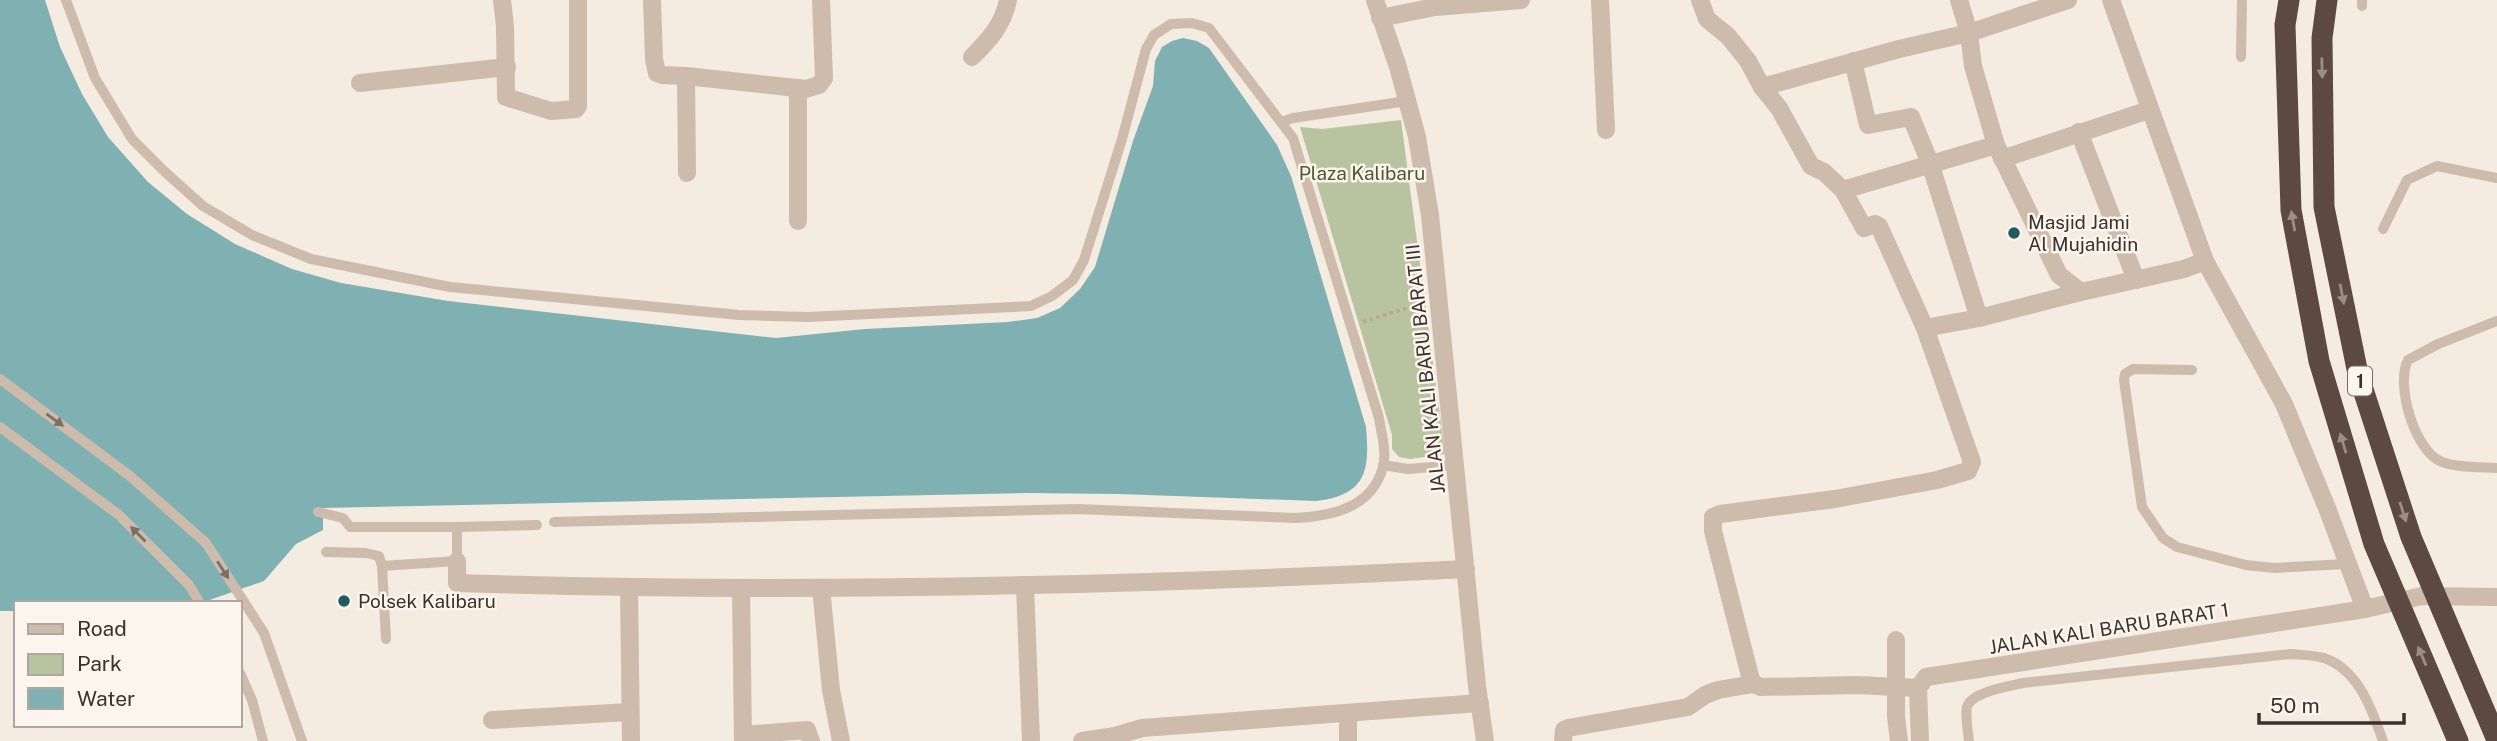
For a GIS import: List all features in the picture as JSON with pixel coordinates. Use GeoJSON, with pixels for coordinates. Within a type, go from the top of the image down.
{"type":"FeatureCollection","features":[{"type":"Feature","properties":{"kind":"highway","name":"1"},"geometry":{"type":"LineString","coordinates":[[2289,0],[2285,25],[2291,210],[2319,360],[2374,544],[2458,741]]}},
{"type":"Feature","properties":{"kind":"highway","name":"1"},"geometry":{"type":"LineString","coordinates":[[2327,0],[2322,38],[2324,207],[2358,374],[2411,537],[2496,740]]}},
{"type":"Feature","properties":{"kind":"street"},"geometry":{"type":"LineString","coordinates":[[502,0],[507,67],[506,96],[551,111],[576,109],[578,0]]}},
{"type":"Feature","properties":{"kind":"street"},"geometry":{"type":"LineString","coordinates":[[652,0],[657,73],[798,88],[812,88],[819,85],[824,78],[821,0]]}},
{"type":"Feature","properties":{"kind":"street"},"geometry":{"type":"LineString","coordinates":[[972,57],[993,37],[1006,12],[1008,0]]}},
{"type":"Feature","properties":{"kind":"street","name":"JALAN KALI BARU BARAT III"},"geometry":{"type":"LineString","coordinates":[[1375,0],[1417,137],[1430,215],[1485,741]]}},
{"type":"Feature","properties":{"kind":"street"},"geometry":{"type":"LineString","coordinates":[[1380,18],[1435,6],[1521,0]]}},
{"type":"Feature","properties":{"kind":"street"},"geometry":{"type":"LineString","coordinates":[[1600,0],[1606,130]]}},
{"type":"Feature","properties":{"kind":"street"},"geometry":{"type":"LineString","coordinates":[[1700,0],[1707,19],[1727,36],[1748,61],[1762,87],[1779,108],[1811,166],[1824,172],[1843,190],[1862,227],[1875,224],[1879,226],[1925,328],[1972,462],[1968,471],[1937,480],[1713,517],[1713,531],[1753,684]]}},
{"type":"Feature","properties":{"kind":"street"},"geometry":{"type":"LineString","coordinates":[[1959,0],[1969,33],[1973,66],[1999,152],[2059,275],[2081,292]]}},
{"type":"Feature","properties":{"kind":"street"},"geometry":{"type":"LineString","coordinates":[[1762,87],[1853,61],[1969,33],[2068,0]]}},
{"type":"Feature","properties":{"kind":"street"},"geometry":{"type":"LineString","coordinates":[[2111,0],[2205,261],[2284,404],[2365,609]]}},
{"type":"Feature","properties":{"kind":"street"},"geometry":{"type":"LineString","coordinates":[[1853,61],[1868,125],[1911,117],[1930,163],[1979,318]]}},
{"type":"Feature","properties":{"kind":"street"},"geometry":{"type":"LineString","coordinates":[[360,83],[507,67]]}},
{"type":"Feature","properties":{"kind":"street"},"geometry":{"type":"LineString","coordinates":[[686,76],[687,173]]}},
{"type":"Feature","properties":{"kind":"street"},"geometry":{"type":"LineString","coordinates":[[798,88],[798,221]]}},
{"type":"Feature","properties":{"kind":"street"},"geometry":{"type":"LineString","coordinates":[[1843,190],[1930,163],[1999,152],[2079,132],[2150,110]]}},
{"type":"Feature","properties":{"kind":"street"},"geometry":{"type":"LineString","coordinates":[[2079,132],[2136,280]]}},
{"type":"Feature","properties":{"kind":"street"},"geometry":{"type":"LineString","coordinates":[[1925,328],[1979,318],[2205,261]]}},
{"type":"Feature","properties":{"kind":"street"},"geometry":{"type":"LineString","coordinates":[[457,561],[457,583],[629,589],[1025,586],[1466,569]]}},
{"type":"Feature","properties":{"kind":"street"},"geometry":{"type":"LineString","coordinates":[[1025,586],[1031,741]]}},
{"type":"Feature","properties":{"kind":"street"},"geometry":{"type":"LineString","coordinates":[[741,588],[743,738],[801,729],[808,730],[811,741]]}},
{"type":"Feature","properties":{"kind":"street"},"geometry":{"type":"LineString","coordinates":[[821,588],[831,690],[841,741]]}},
{"type":"Feature","properties":{"kind":"street"},"geometry":{"type":"LineString","coordinates":[[629,589],[631,741]]}},
{"type":"Feature","properties":{"kind":"street","name":"JALAN KALI BARU BARAT 1"},"geometry":{"type":"LineString","coordinates":[[1917,688],[1927,677],[2365,609],[2423,596],[2497,597]]}},
{"type":"Feature","properties":{"kind":"street"},"geometry":{"type":"LineString","coordinates":[[1892,741],[1899,741],[1895,640]]}},
{"type":"Feature","properties":{"kind":"street"},"geometry":{"type":"LineString","coordinates":[[1568,734],[1688,707],[1705,695],[1753,684],[1761,687],[1895,686],[1917,688],[1920,741]]}},
{"type":"Feature","properties":{"kind":"street"},"geometry":{"type":"LineString","coordinates":[[1082,741],[1480,703]]}},
{"type":"Feature","properties":{"kind":"street"},"geometry":{"type":"LineString","coordinates":[[492,720],[629,712]]}},
{"type":"Feature","properties":{"kind":"street"},"geometry":{"type":"LineString","coordinates":[[1348,714],[1348,741]]}},
{"type":"Feature","properties":{"kind":"lane"},"geometry":{"type":"LineString","coordinates":[[66,0],[95,78],[132,139],[163,171],[204,206],[252,235],[311,259],[464,288],[739,315],[807,317],[1031,306],[1052,296],[1073,280],[1084,260],[1122,139],[1146,49],[1154,35],[1171,24],[1192,23],[1209,28],[1293,138],[1379,418],[1384,465],[1374,488],[1350,508],[1322,517],[1295,518],[1078,509],[554,522]]}},
{"type":"Feature","properties":{"kind":"lane"},"geometry":{"type":"LineString","coordinates":[[2241,57],[2242,0]]}},
{"type":"Feature","properties":{"kind":"lane"},"geometry":{"type":"LineString","coordinates":[[1281,122],[1407,101]]}},
{"type":"Feature","properties":{"kind":"lane"},"geometry":{"type":"LineString","coordinates":[[2383,229],[2407,180],[2437,166],[2497,178]]}},
{"type":"Feature","properties":{"kind":"lane"},"geometry":{"type":"LineString","coordinates":[[2497,321],[2438,344],[2408,360],[2403,377],[2406,401],[2415,431],[2430,454],[2442,462],[2497,468]]}},
{"type":"Feature","properties":{"kind":"lane"},"geometry":{"type":"LineString","coordinates":[[2192,370],[2133,369],[2125,374],[2142,507],[2163,538],[2177,547],[2246,565],[2274,568],[2346,564]]}},
{"type":"Feature","properties":{"kind":"lane"},"geometry":{"type":"LineString","coordinates":[[0,379],[130,476],[206,543],[264,633],[302,741]]}},
{"type":"Feature","properties":{"kind":"lane"},"geometry":{"type":"LineString","coordinates":[[0,427],[119,515],[189,584],[199,601]]}},
{"type":"Feature","properties":{"kind":"lane"},"geometry":{"type":"LineString","coordinates":[[1384,465],[1408,469],[1455,465]]}},
{"type":"Feature","properties":{"kind":"lane"},"geometry":{"type":"LineString","coordinates":[[318,512],[343,518],[350,527],[537,524]]}},
{"type":"Feature","properties":{"kind":"lane"},"geometry":{"type":"LineString","coordinates":[[382,566],[457,561],[457,527]]}},
{"type":"Feature","properties":{"kind":"lane"},"geometry":{"type":"LineString","coordinates":[[326,552],[366,552],[379,556],[382,566],[386,639]]}},
{"type":"Feature","properties":{"kind":"lane"},"geometry":{"type":"LineString","coordinates":[[1969,741],[1967,706],[1972,699],[1984,693],[2023,683],[2291,654],[2325,658],[2344,671],[2367,697],[2383,741]]}},
{"type":"Feature","properties":{"kind":"lane"},"geometry":{"type":"LineString","coordinates":[[242,678],[252,700],[263,741]]}},
{"type":"Feature","properties":{"kind":"path"},"geometry":{"type":"LineString","coordinates":[[1362,323],[1439,297]]}},
{"type":"Feature","properties":{"kind":"green space","name":"Plaza Kalibaru"},"geometry":{"type":"Polygon","coordinates":[[[1401,120],[1445,454],[1410,459],[1399,457],[1392,449],[1392,435],[1300,127],[1322,129],[1401,120]]]}},
{"type":"Feature","properties":{"kind":"water"},"geometry":{"type":"Polygon","coordinates":[[[0,0],[45,0],[60,47],[82,94],[108,137],[148,182],[187,214],[235,244],[292,269],[341,283],[448,301],[776,338],[865,329],[1008,322],[1037,318],[1060,308],[1080,289],[1095,267],[1133,141],[1153,86],[1155,61],[1162,47],[1183,38],[1197,41],[1209,48],[1277,145],[1291,176],[1366,427],[1365,468],[1355,487],[1333,498],[1316,501],[1025,493],[323,508],[323,530],[296,544],[264,581],[207,601],[14,601],[14,611],[0,611],[0,0]]]}},
{"type":"Feature","properties":{"kind":"place","name":"Masjid Jami Al Mujahidin"},"geometry":{"type":"Point","coordinates":[2014,233]}},
{"type":"Feature","properties":{"kind":"place","name":"Polsek Kalibaru"},"geometry":{"type":"Point","coordinates":[344,601]}}]}
